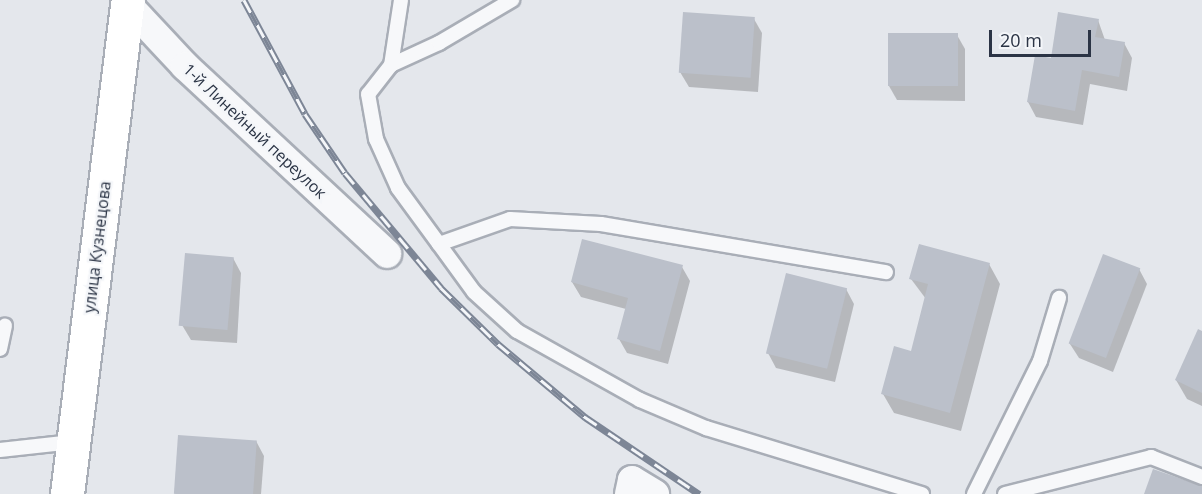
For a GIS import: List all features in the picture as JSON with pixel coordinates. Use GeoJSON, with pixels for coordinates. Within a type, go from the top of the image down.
{"type":"FeatureCollection","features":[{"type":"Feature","properties":{"kind":"main road","name":"улица Кузнецова"},"geometry":{"type":"LineString","coordinates":[[67,494],[128,2]]}},
{"type":"Feature","properties":{"kind":"street","name":"1-й Линейный переулок"},"geometry":{"type":"LineString","coordinates":[[128,2],[185,66],[387,254]]}},
{"type":"Feature","properties":{"kind":"lane"},"geometry":{"type":"LineString","coordinates":[[391,65],[401,0]]}},
{"type":"Feature","properties":{"kind":"lane"},"geometry":{"type":"LineString","coordinates":[[512,0],[439,43],[391,65],[368,94],[376,139],[398,188],[474,292],[517,331],[640,400],[706,428],[922,494]]}},
{"type":"Feature","properties":{"kind":"lane"},"geometry":{"type":"LineString","coordinates":[[439,244],[510,219],[590,224],[886,272]]}},
{"type":"Feature","properties":{"kind":"lane"},"geometry":{"type":"LineString","coordinates":[[974,494],[1040,361],[1059,298]]}},
{"type":"Feature","properties":{"kind":"lane"},"geometry":{"type":"LineString","coordinates":[[0,349],[5,326]]}},
{"type":"Feature","properties":{"kind":"lane"},"geometry":{"type":"LineString","coordinates":[[0,450],[73,442]]}},
{"type":"Feature","properties":{"kind":"lane"},"geometry":{"type":"LineString","coordinates":[[1005,494],[1150,457],[1202,477]]}},
{"type":"Feature","properties":{"kind":"building"},"geometry":{"type":"Polygon","coordinates":[[[683,12],[755,17],[751,78],[679,73],[683,12]]]}},
{"type":"Feature","properties":{"kind":"building"},"geometry":{"type":"Polygon","coordinates":[[[1058,12],[1099,19],[1095,37],[1125,42],[1119,77],[1082,70],[1075,111],[1027,102],[1035,55],[1051,58],[1058,12]]]}},
{"type":"Feature","properties":{"kind":"building"},"geometry":{"type":"Polygon","coordinates":[[[888,33],[958,33],[958,86],[888,86],[888,33]]]}},
{"type":"Feature","properties":{"kind":"building"},"geometry":{"type":"Polygon","coordinates":[[[582,239],[683,265],[660,351],[617,339],[628,298],[571,282],[582,239]]]}},
{"type":"Feature","properties":{"kind":"building"},"geometry":{"type":"Polygon","coordinates":[[[919,244],[990,263],[950,413],[881,394],[894,346],[911,351],[928,284],[909,279],[919,244]]]}},
{"type":"Feature","properties":{"kind":"building"},"geometry":{"type":"Polygon","coordinates":[[[185,253],[234,257],[227,330],[179,326],[185,253]]]}},
{"type":"Feature","properties":{"kind":"building"},"geometry":{"type":"Polygon","coordinates":[[[1103,254],[1140,268],[1106,358],[1069,344],[1103,254]]]}},
{"type":"Feature","properties":{"kind":"building"},"geometry":{"type":"Polygon","coordinates":[[[786,273],[847,288],[827,369],[766,354],[786,273]]]}},
{"type":"Feature","properties":{"kind":"building"},"geometry":{"type":"Polygon","coordinates":[[[1198,329],[1202,331],[1202,393],[1175,380],[1198,329]]]}},
{"type":"Feature","properties":{"kind":"building"},"geometry":{"type":"Polygon","coordinates":[[[178,435],[257,441],[253,494],[174,494],[178,435]]]}},
{"type":"Feature","properties":{"kind":"building"},"geometry":{"type":"Polygon","coordinates":[[[1153,469],[1202,486],[1202,494],[1144,494],[1153,469]]]}},
{"type":"Feature","properties":{"kind":"railway"},"geometry":{"type":"LineString","coordinates":[[244,0],[305,114],[345,173],[441,288],[498,344],[585,417],[699,494]]}}]}
